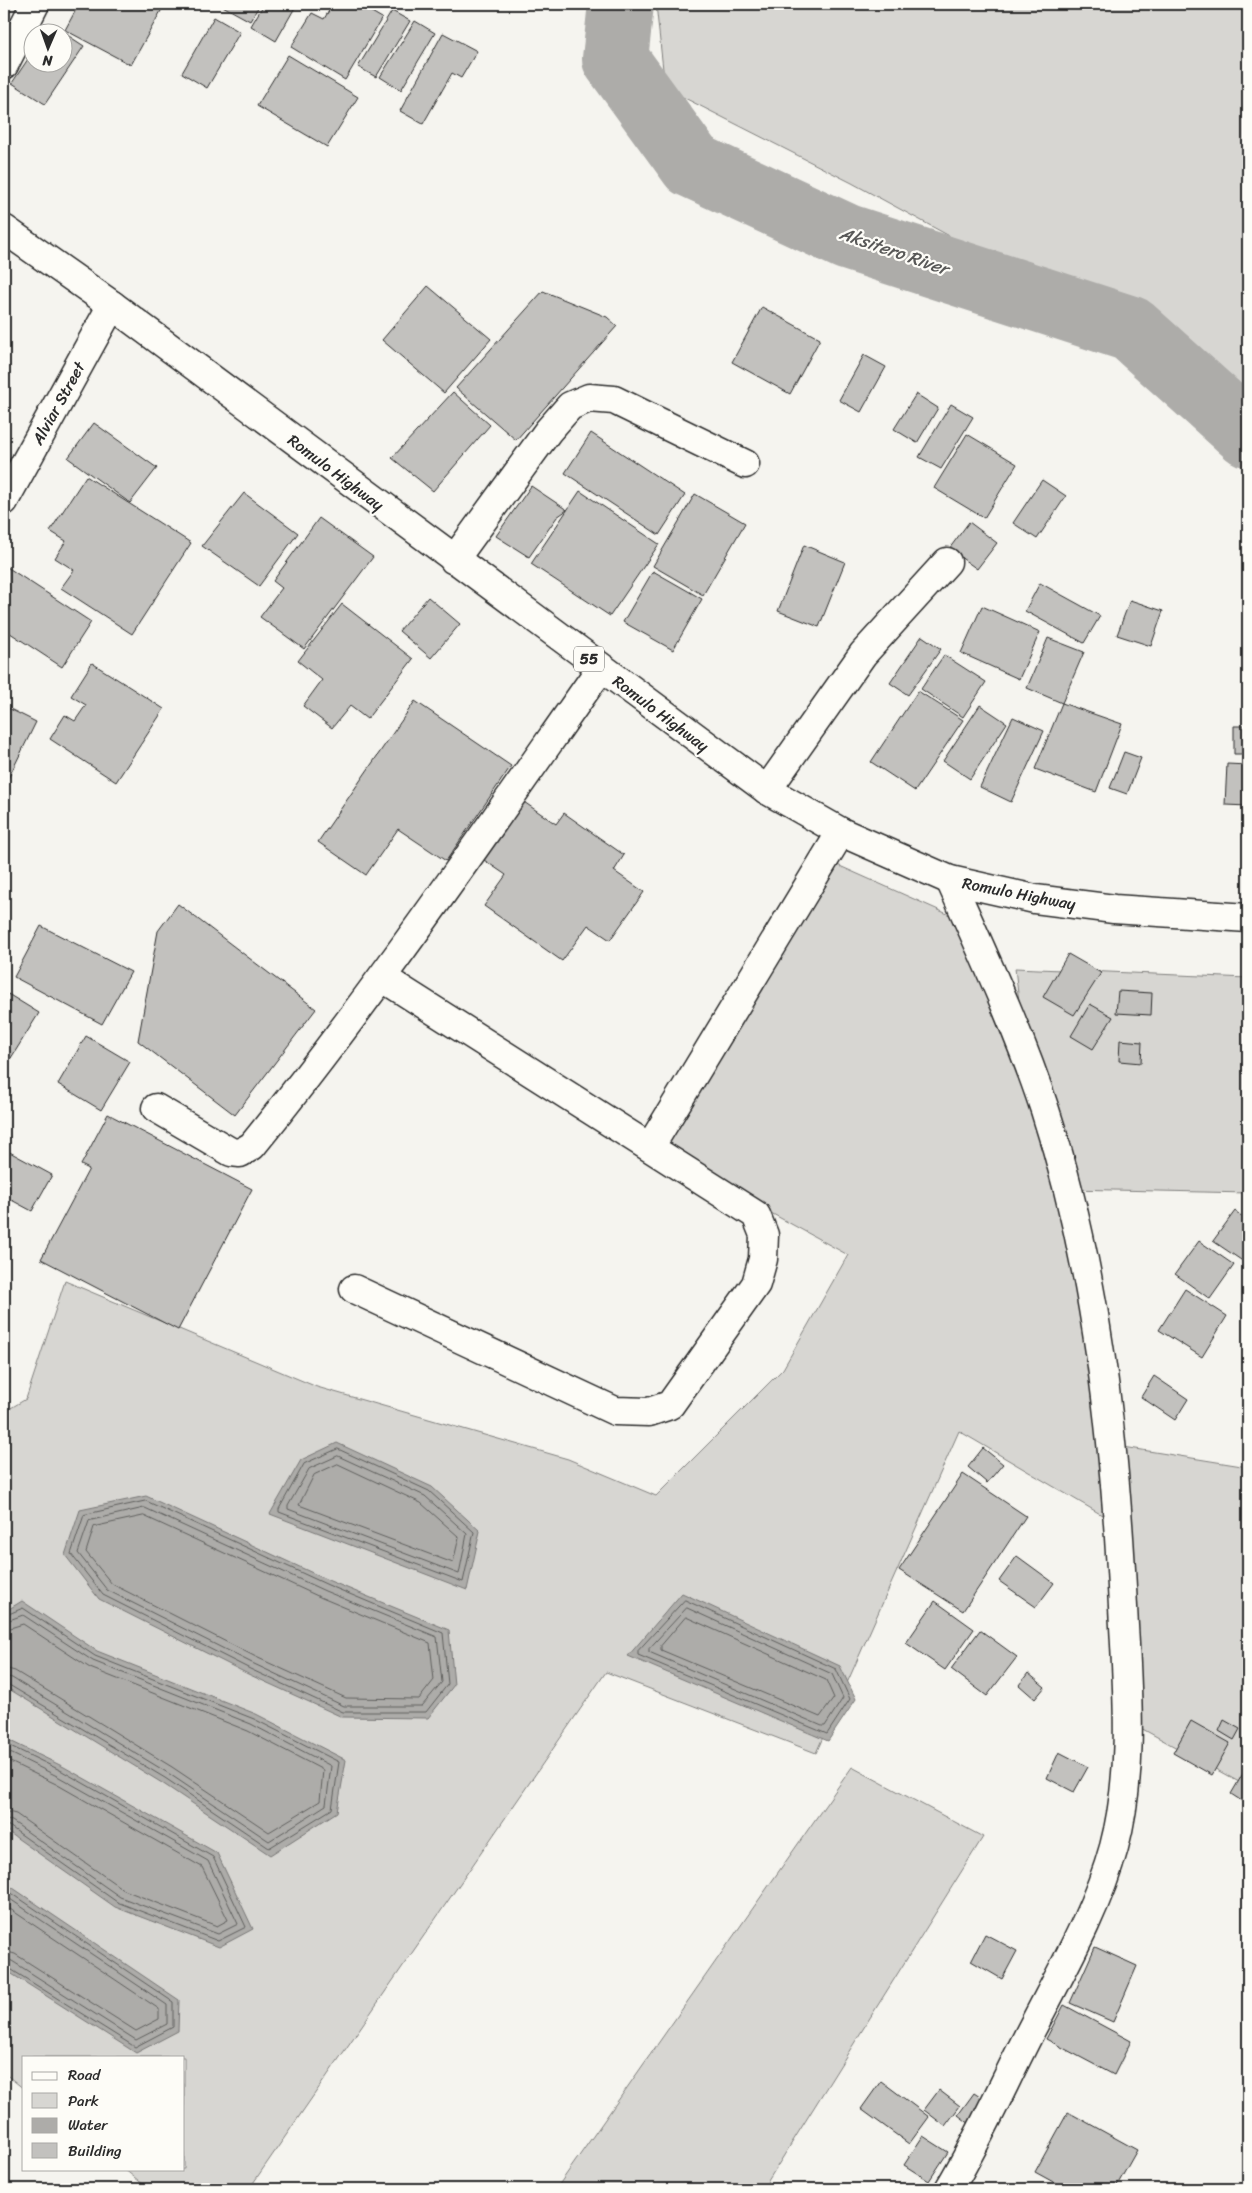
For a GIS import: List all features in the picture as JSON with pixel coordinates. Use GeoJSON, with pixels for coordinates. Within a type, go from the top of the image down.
{"type":"FeatureCollection","features":[{"type":"Feature","properties":{"kind":"main road"},"geometry":{"type":"LineString","coordinates":[[4,65],[35,4]]}},
{"type":"Feature","properties":{"kind":"main road","name":"Romulo Highway"},"geometry":{"type":"LineString","coordinates":[[4,229],[112,305],[766,790],[841,832],[950,880],[1035,899],[1114,909],[1248,918]]}},
{"type":"Feature","properties":{"kind":"main road","name":"Alviar Street"},"geometry":{"type":"LineString","coordinates":[[4,501],[112,305]]}},
{"type":"Feature","properties":{"kind":"main road"},"geometry":{"type":"LineString","coordinates":[[454,560],[548,431],[570,406],[589,398],[614,400],[745,464]]}},
{"type":"Feature","properties":{"kind":"main road"},"geometry":{"type":"LineString","coordinates":[[766,790],[863,654],[947,562]]}},
{"type":"Feature","properties":{"kind":"main road"},"geometry":{"type":"LineString","coordinates":[[156,1108],[231,1152],[240,1153],[252,1146],[313,1071],[383,978],[601,668]]}},
{"type":"Feature","properties":{"kind":"main road"},"geometry":{"type":"LineString","coordinates":[[650,1147],[841,832]]}},
{"type":"Feature","properties":{"kind":"main road"},"geometry":{"type":"LineString","coordinates":[[949,2189],[1062,1969],[1102,1886],[1114,1848],[1125,1798],[1129,1749],[1119,1525],[1104,1368],[1068,1189],[1045,1110],[1011,1016],[950,880]]}},
{"type":"Feature","properties":{"kind":"main road"},"geometry":{"type":"LineString","coordinates":[[354,1289],[615,1411],[649,1412],[670,1405],[756,1284],[763,1259],[764,1236],[756,1215],[383,978]]}},
{"type":"Feature","properties":{"kind":"green space"},"geometry":{"type":"Polygon","coordinates":[[[656,4],[1248,4],[1248,434],[1148,344],[852,183],[665,88],[656,4]]]}},
{"type":"Feature","properties":{"kind":"green space"},"geometry":{"type":"Polygon","coordinates":[[[824,859],[970,924],[1025,1053],[1015,968],[1248,978],[1248,1193],[1068,1189],[1111,1445],[1248,1467],[1248,1787],[1128,1721],[1119,1525],[959,1431],[816,1753],[606,1672],[249,2189],[149,2189],[125,2170],[185,2170],[185,2056],[22,2056],[22,2087],[4,2073],[4,1412],[26,1399],[65,1281],[317,1387],[568,1459],[656,1496],[783,1369],[848,1255],[650,1147],[824,859]]]}},
{"type":"Feature","properties":{"kind":"green space"},"geometry":{"type":"Polygon","coordinates":[[[852,1767],[983,1837],[763,2189],[556,2189],[852,1767]]]}},
{"type":"Feature","properties":{"kind":"water"},"geometry":{"type":"Polygon","coordinates":[[[337,1443],[432,1487],[480,1531],[467,1590],[270,1514],[301,1460],[337,1443]]]}},
{"type":"Feature","properties":{"kind":"water"},"geometry":{"type":"Polygon","coordinates":[[[146,1496],[330,1581],[449,1630],[454,1685],[428,1718],[342,1717],[248,1674],[99,1599],[65,1555],[80,1510],[146,1496]]]}},
{"type":"Feature","properties":{"kind":"water"},"geometry":{"type":"Polygon","coordinates":[[[682,1593],[840,1666],[856,1699],[828,1741],[628,1656],[682,1593]]]}},
{"type":"Feature","properties":{"kind":"water"},"geometry":{"type":"Polygon","coordinates":[[[22,1601],[97,1651],[256,1714],[346,1760],[337,1812],[270,1855],[162,1783],[4,1686],[4,1612],[22,1601]]]}},
{"type":"Feature","properties":{"kind":"water"},"geometry":{"type":"Polygon","coordinates":[[[4,1738],[64,1767],[217,1853],[253,1929],[219,1947],[115,1907],[4,1829],[4,1738]]]}},
{"type":"Feature","properties":{"kind":"water"},"geometry":{"type":"Polygon","coordinates":[[[4,1882],[179,2000],[178,2031],[136,2053],[4,1969],[4,1882]]]}},
{"type":"Feature","properties":{"kind":"building"},"geometry":{"type":"Polygon","coordinates":[[[79,4],[151,4],[162,9],[131,65],[72,34],[72,22],[69,22],[79,4]]]}},
{"type":"Feature","properties":{"kind":"building"},"geometry":{"type":"Polygon","coordinates":[[[219,4],[260,4],[250,21],[219,4]]]}},
{"type":"Feature","properties":{"kind":"building"},"geometry":{"type":"Polygon","coordinates":[[[264,4],[297,4],[276,41],[251,26],[264,4]]]}},
{"type":"Feature","properties":{"kind":"building"},"geometry":{"type":"Polygon","coordinates":[[[333,4],[358,4],[382,18],[345,80],[291,47],[312,13],[324,19],[333,4]]]}},
{"type":"Feature","properties":{"kind":"building"},"geometry":{"type":"Polygon","coordinates":[[[392,11],[410,21],[376,77],[358,67],[392,11]]]}},
{"type":"Feature","properties":{"kind":"building"},"geometry":{"type":"Polygon","coordinates":[[[214,17],[240,32],[207,88],[182,73],[214,17]]]}},
{"type":"Feature","properties":{"kind":"building"},"geometry":{"type":"Polygon","coordinates":[[[415,21],[435,33],[401,90],[380,77],[415,21]]]}},
{"type":"Feature","properties":{"kind":"building"},"geometry":{"type":"Polygon","coordinates":[[[443,33],[477,51],[461,78],[452,73],[423,124],[400,111],[443,33]]]}},
{"type":"Feature","properties":{"kind":"building"},"geometry":{"type":"Polygon","coordinates":[[[72,38],[84,46],[72,64],[72,38]]]}},
{"type":"Feature","properties":{"kind":"building"},"geometry":{"type":"Polygon","coordinates":[[[288,55],[358,97],[327,147],[257,106],[288,55]]]}},
{"type":"Feature","properties":{"kind":"building"},"geometry":{"type":"Polygon","coordinates":[[[22,68],[22,72],[67,72],[45,104],[12,83],[22,68]]]}},
{"type":"Feature","properties":{"kind":"building"},"geometry":{"type":"Polygon","coordinates":[[[428,286],[491,339],[444,393],[382,340],[428,286]]]}},
{"type":"Feature","properties":{"kind":"building"},"geometry":{"type":"Polygon","coordinates":[[[543,291],[607,317],[617,326],[516,440],[456,388],[543,291]]]}},
{"type":"Feature","properties":{"kind":"building"},"geometry":{"type":"Polygon","coordinates":[[[762,307],[820,339],[790,394],[732,362],[762,307]]]}},
{"type":"Feature","properties":{"kind":"building"},"geometry":{"type":"Polygon","coordinates":[[[864,355],[886,367],[861,412],[839,400],[864,355]]]}},
{"type":"Feature","properties":{"kind":"building"},"geometry":{"type":"Polygon","coordinates":[[[453,392],[490,425],[433,491],[392,458],[453,392]]]}},
{"type":"Feature","properties":{"kind":"building"},"geometry":{"type":"Polygon","coordinates":[[[916,394],[938,408],[917,443],[894,429],[916,394]]]}},
{"type":"Feature","properties":{"kind":"building"},"geometry":{"type":"Polygon","coordinates":[[[951,404],[973,417],[941,469],[919,457],[951,404]]]}},
{"type":"Feature","properties":{"kind":"building"},"geometry":{"type":"Polygon","coordinates":[[[94,423],[157,468],[130,503],[68,458],[94,423]]]}},
{"type":"Feature","properties":{"kind":"building"},"geometry":{"type":"Polygon","coordinates":[[[591,433],[685,495],[659,535],[565,473],[591,433]]]}},
{"type":"Feature","properties":{"kind":"building"},"geometry":{"type":"Polygon","coordinates":[[[967,434],[1017,464],[984,518],[934,488],[967,434]]]}},
{"type":"Feature","properties":{"kind":"building"},"geometry":{"type":"Polygon","coordinates":[[[86,476],[191,543],[132,634],[61,588],[74,570],[55,558],[66,541],[50,531],[86,476]]]}},
{"type":"Feature","properties":{"kind":"building"},"geometry":{"type":"Polygon","coordinates":[[[1042,480],[1066,496],[1037,539],[1013,523],[1042,480]]]}},
{"type":"Feature","properties":{"kind":"building"},"geometry":{"type":"Polygon","coordinates":[[[531,486],[567,510],[557,517],[529,557],[496,536],[531,486]]]}},
{"type":"Feature","properties":{"kind":"building"},"geometry":{"type":"Polygon","coordinates":[[[580,491],[659,544],[610,616],[531,564],[580,491]]]}},
{"type":"Feature","properties":{"kind":"building"},"geometry":{"type":"Polygon","coordinates":[[[244,493],[298,533],[259,586],[202,546],[244,493]]]}},
{"type":"Feature","properties":{"kind":"building"},"geometry":{"type":"Polygon","coordinates":[[[695,494],[745,523],[703,595],[653,566],[695,494]]]}},
{"type":"Feature","properties":{"kind":"building"},"geometry":{"type":"Polygon","coordinates":[[[319,518],[373,557],[304,649],[260,617],[282,588],[273,581],[319,518]]]}},
{"type":"Feature","properties":{"kind":"building"},"geometry":{"type":"Polygon","coordinates":[[[969,522],[997,543],[977,569],[949,549],[969,522]]]}},
{"type":"Feature","properties":{"kind":"building"},"geometry":{"type":"Polygon","coordinates":[[[804,545],[845,562],[819,627],[778,611],[804,545]]]}},
{"type":"Feature","properties":{"kind":"building"},"geometry":{"type":"Polygon","coordinates":[[[7,567],[91,622],[62,667],[4,629],[4,572],[7,567]]]}},
{"type":"Feature","properties":{"kind":"building"},"geometry":{"type":"Polygon","coordinates":[[[653,571],[702,599],[673,650],[623,622],[653,571]]]}},
{"type":"Feature","properties":{"kind":"building"},"geometry":{"type":"Polygon","coordinates":[[[1040,583],[1100,616],[1084,643],[1025,611],[1040,583]]]}},
{"type":"Feature","properties":{"kind":"building"},"geometry":{"type":"Polygon","coordinates":[[[428,597],[460,624],[431,658],[399,631],[428,597]]]}},
{"type":"Feature","properties":{"kind":"building"},"geometry":{"type":"Polygon","coordinates":[[[1130,600],[1163,611],[1151,646],[1117,635],[1130,600]]]}},
{"type":"Feature","properties":{"kind":"building"},"geometry":{"type":"Polygon","coordinates":[[[342,604],[413,659],[367,719],[350,706],[332,728],[303,706],[322,680],[298,661],[342,604]]]}},
{"type":"Feature","properties":{"kind":"building"},"geometry":{"type":"Polygon","coordinates":[[[982,606],[1040,632],[1019,679],[961,653],[982,606]]]}},
{"type":"Feature","properties":{"kind":"building"},"geometry":{"type":"Polygon","coordinates":[[[922,636],[941,649],[908,695],[890,683],[922,636]]]}},
{"type":"Feature","properties":{"kind":"building"},"geometry":{"type":"Polygon","coordinates":[[[1048,638],[1084,652],[1062,703],[1027,688],[1048,638]]]}},
{"type":"Feature","properties":{"kind":"building"},"geometry":{"type":"Polygon","coordinates":[[[944,655],[986,682],[963,717],[921,689],[944,655]]]}},
{"type":"Feature","properties":{"kind":"building"},"geometry":{"type":"Polygon","coordinates":[[[92,663],[164,709],[116,782],[50,739],[65,715],[75,721],[86,705],[71,696],[92,663]]]}},
{"type":"Feature","properties":{"kind":"building"},"geometry":{"type":"Polygon","coordinates":[[[918,691],[963,720],[915,791],[871,762],[918,691]]]}},
{"type":"Feature","properties":{"kind":"building"},"geometry":{"type":"Polygon","coordinates":[[[415,701],[511,766],[446,861],[398,829],[366,875],[318,842],[415,701]]]}},
{"type":"Feature","properties":{"kind":"building"},"geometry":{"type":"Polygon","coordinates":[[[1062,703],[1122,724],[1096,792],[1035,769],[1062,703]]]}},
{"type":"Feature","properties":{"kind":"building"},"geometry":{"type":"Polygon","coordinates":[[[980,705],[1007,723],[970,779],[943,761],[980,705]]]}},
{"type":"Feature","properties":{"kind":"building"},"geometry":{"type":"Polygon","coordinates":[[[4,706],[36,722],[4,787],[4,706]]]}},
{"type":"Feature","properties":{"kind":"building"},"geometry":{"type":"Polygon","coordinates":[[[1013,717],[1044,731],[1011,802],[980,787],[1013,717]]]}},
{"type":"Feature","properties":{"kind":"building"},"geometry":{"type":"Polygon","coordinates":[[[1234,726],[1248,726],[1248,754],[1234,754],[1234,726]]]}},
{"type":"Feature","properties":{"kind":"building"},"geometry":{"type":"Polygon","coordinates":[[[1124,752],[1141,758],[1127,794],[1110,788],[1124,752]]]}},
{"type":"Feature","properties":{"kind":"building"},"geometry":{"type":"Polygon","coordinates":[[[1227,764],[1248,765],[1248,806],[1225,805],[1227,764]]]}},
{"type":"Feature","properties":{"kind":"building"},"geometry":{"type":"Polygon","coordinates":[[[521,800],[556,824],[564,813],[624,855],[614,871],[644,892],[610,940],[588,925],[562,961],[484,906],[506,875],[481,858],[521,800]]]}},
{"type":"Feature","properties":{"kind":"building"},"geometry":{"type":"Polygon","coordinates":[[[178,904],[316,1009],[235,1115],[138,1041],[158,931],[178,904]]]}},
{"type":"Feature","properties":{"kind":"building"},"geometry":{"type":"Polygon","coordinates":[[[41,926],[131,972],[102,1024],[14,977],[41,926]]]}},
{"type":"Feature","properties":{"kind":"building"},"geometry":{"type":"Polygon","coordinates":[[[1068,954],[1101,973],[1074,1015],[1043,997],[1068,954]]]}},
{"type":"Feature","properties":{"kind":"building"},"geometry":{"type":"Polygon","coordinates":[[[1118,991],[1152,993],[1151,1015],[1116,1013],[1118,991]]]}},
{"type":"Feature","properties":{"kind":"building"},"geometry":{"type":"Polygon","coordinates":[[[8,994],[39,1013],[11,1058],[4,1054],[4,1001],[8,994]]]}},
{"type":"Feature","properties":{"kind":"building"},"geometry":{"type":"Polygon","coordinates":[[[1090,1004],[1113,1017],[1093,1049],[1071,1036],[1090,1004]]]}},
{"type":"Feature","properties":{"kind":"building"},"geometry":{"type":"Polygon","coordinates":[[[86,1036],[130,1062],[101,1110],[58,1084],[86,1036]]]}},
{"type":"Feature","properties":{"kind":"building"},"geometry":{"type":"Polygon","coordinates":[[[1120,1040],[1142,1042],[1141,1063],[1119,1061],[1120,1040]]]}},
{"type":"Feature","properties":{"kind":"building"},"geometry":{"type":"Polygon","coordinates":[[[108,1114],[252,1189],[178,1330],[41,1259],[89,1169],[81,1165],[108,1114]]]}},
{"type":"Feature","properties":{"kind":"building"},"geometry":{"type":"Polygon","coordinates":[[[4,1149],[52,1175],[32,1211],[4,1196],[4,1149]]]}},
{"type":"Feature","properties":{"kind":"building"},"geometry":{"type":"Polygon","coordinates":[[[1235,1211],[1248,1221],[1247,1264],[1213,1241],[1235,1211]]]}},
{"type":"Feature","properties":{"kind":"building"},"geometry":{"type":"Polygon","coordinates":[[[1199,1241],[1234,1265],[1210,1299],[1175,1274],[1199,1241]]]}},
{"type":"Feature","properties":{"kind":"building"},"geometry":{"type":"Polygon","coordinates":[[[1185,1289],[1227,1316],[1202,1357],[1159,1330],[1185,1289]]]}},
{"type":"Feature","properties":{"kind":"building"},"geometry":{"type":"Polygon","coordinates":[[[1154,1376],[1188,1399],[1175,1420],[1141,1397],[1154,1376]]]}},
{"type":"Feature","properties":{"kind":"building"},"geometry":{"type":"Polygon","coordinates":[[[983,1448],[1003,1464],[987,1483],[968,1467],[983,1448]]]}},
{"type":"Feature","properties":{"kind":"building"},"geometry":{"type":"Polygon","coordinates":[[[963,1474],[1026,1516],[963,1611],[899,1570],[963,1474]]]}},
{"type":"Feature","properties":{"kind":"building"},"geometry":{"type":"Polygon","coordinates":[[[1017,1556],[1054,1583],[1036,1607],[999,1581],[1017,1556]]]}},
{"type":"Feature","properties":{"kind":"building"},"geometry":{"type":"Polygon","coordinates":[[[935,1601],[974,1629],[945,1670],[906,1643],[935,1601]]]}},
{"type":"Feature","properties":{"kind":"building"},"geometry":{"type":"Polygon","coordinates":[[[980,1630],[1017,1657],[987,1696],[951,1669],[980,1630]]]}},
{"type":"Feature","properties":{"kind":"building"},"geometry":{"type":"Polygon","coordinates":[[[1028,1673],[1045,1687],[1035,1699],[1019,1685],[1028,1673]]]}},
{"type":"Feature","properties":{"kind":"building"},"geometry":{"type":"Polygon","coordinates":[[[1224,1720],[1240,1729],[1234,1740],[1219,1731],[1224,1720]]]}},
{"type":"Feature","properties":{"kind":"building"},"geometry":{"type":"Polygon","coordinates":[[[1191,1721],[1230,1743],[1212,1775],[1173,1753],[1191,1721]]]}},
{"type":"Feature","properties":{"kind":"building"},"geometry":{"type":"Polygon","coordinates":[[[1059,1752],[1088,1767],[1074,1792],[1047,1778],[1059,1752]]]}},
{"type":"Feature","properties":{"kind":"building"},"geometry":{"type":"Polygon","coordinates":[[[1248,1765],[1248,1805],[1231,1794],[1248,1765]]]}},
{"type":"Feature","properties":{"kind":"building"},"geometry":{"type":"Polygon","coordinates":[[[985,1934],[1017,1951],[1002,1979],[971,1961],[985,1934]]]}},
{"type":"Feature","properties":{"kind":"building"},"geometry":{"type":"Polygon","coordinates":[[[1095,1947],[1137,1966],[1113,2022],[1070,2003],[1095,1947]]]}},
{"type":"Feature","properties":{"kind":"building"},"geometry":{"type":"Polygon","coordinates":[[[1064,2005],[1131,2041],[1114,2075],[1046,2039],[1064,2005]]]}},
{"type":"Feature","properties":{"kind":"building"},"geometry":{"type":"Polygon","coordinates":[[[881,2081],[929,2117],[909,2144],[861,2109],[881,2081]]]}},
{"type":"Feature","properties":{"kind":"building"},"geometry":{"type":"Polygon","coordinates":[[[939,2090],[960,2106],[945,2126],[924,2110],[939,2090]]]}},
{"type":"Feature","properties":{"kind":"building"},"geometry":{"type":"Polygon","coordinates":[[[974,2093],[986,2101],[970,2124],[958,2115],[974,2093]]]}},
{"type":"Feature","properties":{"kind":"building"},"geometry":{"type":"Polygon","coordinates":[[[1068,2112],[1137,2150],[1115,2189],[1066,2189],[1035,2172],[1068,2112]]]}},
{"type":"Feature","properties":{"kind":"building"},"geometry":{"type":"Polygon","coordinates":[[[923,2136],[948,2152],[929,2181],[904,2165],[923,2136]]]}},
{"type":"Feature","properties":{"kind":"building"},"geometry":{"type":"Polygon","coordinates":[[[969,2183],[980,2189],[966,2189],[969,2183]]]}},
{"type":"Feature","properties":{"kind":"waterway","name":"Aksitero River"},"geometry":{"type":"LineString","coordinates":[[621,4],[615,59],[692,165],[847,237],[1131,329],[1248,434]]}}]}
